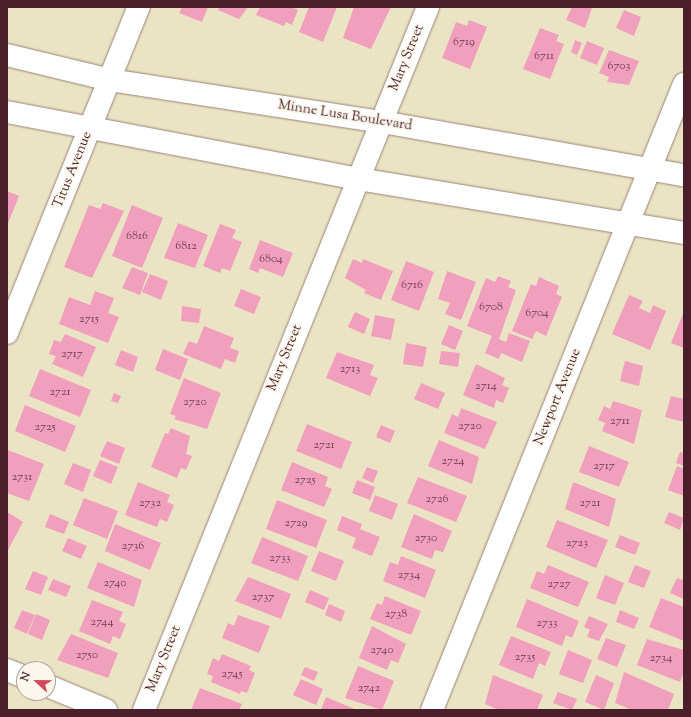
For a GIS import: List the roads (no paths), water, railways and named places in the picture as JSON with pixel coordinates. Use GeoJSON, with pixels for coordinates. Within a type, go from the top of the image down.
{"type":"FeatureCollection","features":[{"type":"Feature","properties":{"kind":"street","name":"Titus Avenue"},"geometry":{"type":"LineString","coordinates":[[7,333],[139,7]]}},
{"type":"Feature","properties":{"kind":"street","name":"Mary Street"},"geometry":{"type":"LineString","coordinates":[[144,710],[428,7]]}},
{"type":"Feature","properties":{"kind":"street","name":"Minne Lusa Boulevard"},"geometry":{"type":"LineString","coordinates":[[7,55],[110,80],[382,122],[684,175]]}},
{"type":"Feature","properties":{"kind":"street","name":"Newport Avenue"},"geometry":{"type":"LineString","coordinates":[[432,710],[684,84]]}},
{"type":"Feature","properties":{"kind":"street"},"geometry":{"type":"LineString","coordinates":[[7,112],[358,179],[684,232]]}},
{"type":"Feature","properties":{"kind":"street"},"geometry":{"type":"LineString","coordinates":[[56,689],[106,710]]}}]}
